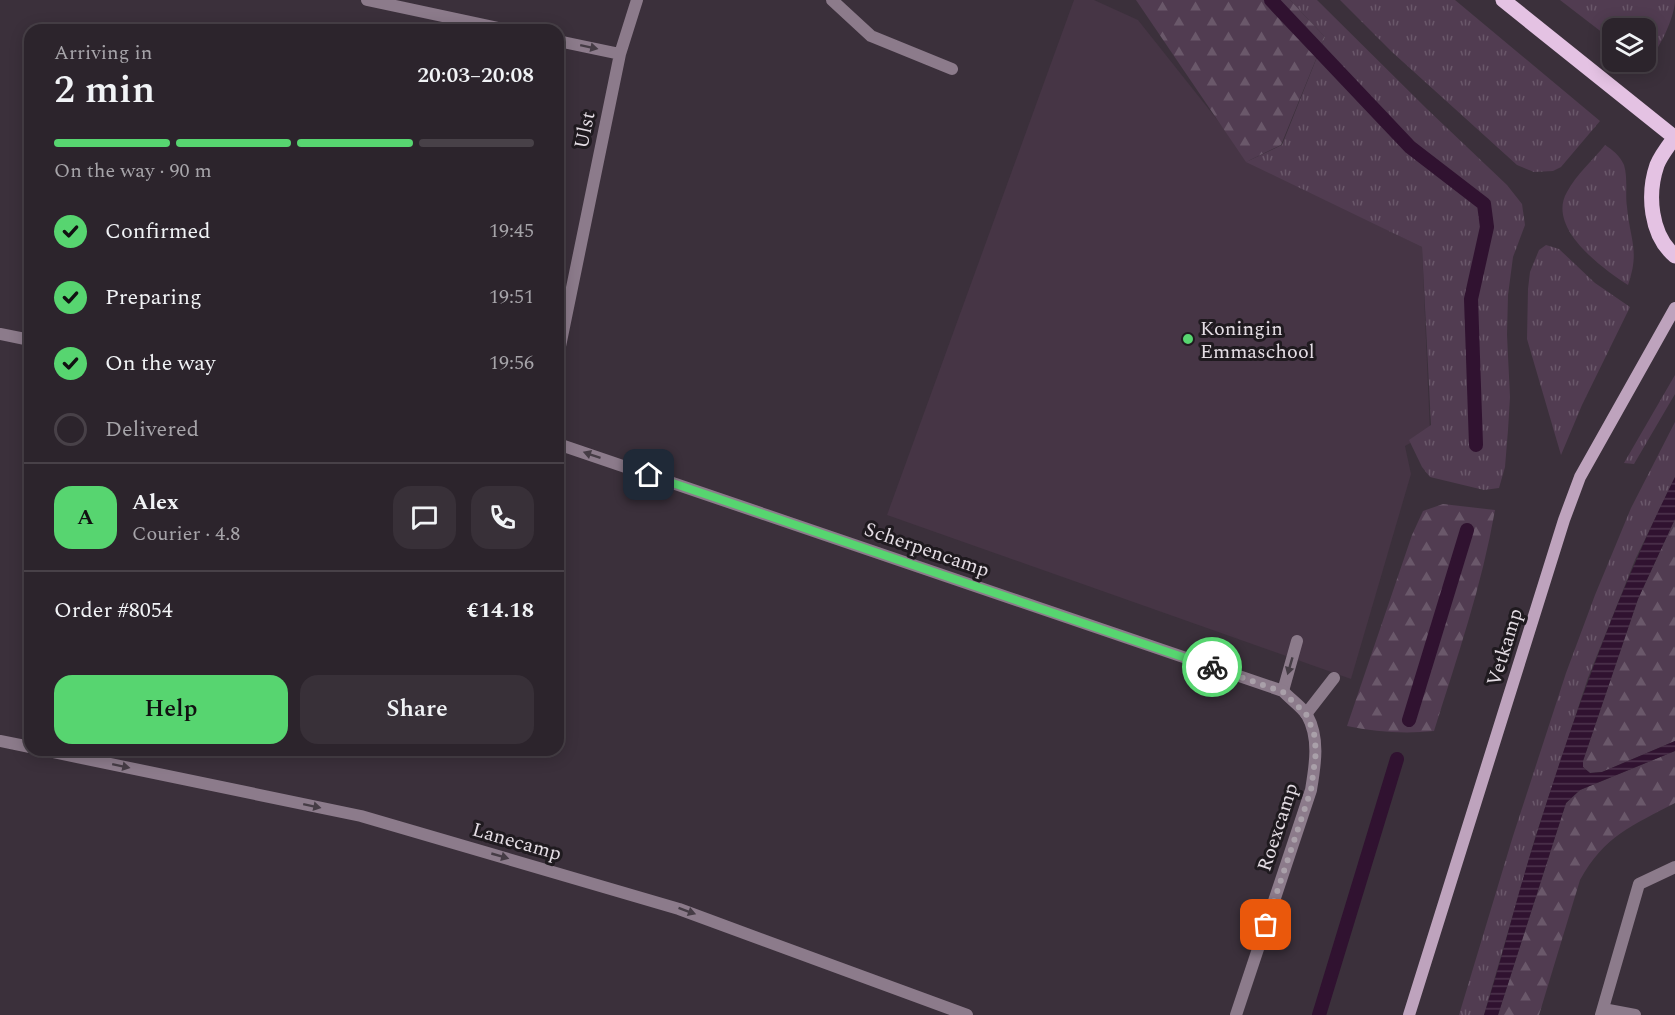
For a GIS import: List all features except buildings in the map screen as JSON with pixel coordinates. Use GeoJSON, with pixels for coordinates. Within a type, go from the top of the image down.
{"type":"FeatureCollection","features":[{"type":"Feature","properties":{"kind":"main road"},"geometry":{"type":"LineString","coordinates":[[1503,0],[1675,137],[1658,163],[1651,196],[1655,225],[1669,251],[1675,256]]}},
{"type":"Feature","properties":{"kind":"street"},"geometry":{"type":"LineString","coordinates":[[367,0],[480,24]]}},
{"type":"Feature","properties":{"kind":"street","name":"Ulst"},"geometry":{"type":"LineString","coordinates":[[564,327],[620,54],[637,0]]}},
{"type":"Feature","properties":{"kind":"street"},"geometry":{"type":"LineString","coordinates":[[832,0],[871,36],[952,69]]}},
{"type":"Feature","properties":{"kind":"street"},"geometry":{"type":"LineString","coordinates":[[564,42],[620,54]]}},
{"type":"Feature","properties":{"kind":"street","name":"Vetkamp"},"geometry":{"type":"LineString","coordinates":[[1408,1015],[1564,520],[1580,477],[1675,308]]}},
{"type":"Feature","properties":{"kind":"street"},"geometry":{"type":"LineString","coordinates":[[0,334],[24,339]]}},
{"type":"Feature","properties":{"kind":"street","name":"Scherpencamp"},"geometry":{"type":"LineString","coordinates":[[564,446],[1283,692]]}},
{"type":"Feature","properties":{"kind":"street"},"geometry":{"type":"LineString","coordinates":[[1283,692],[1297,640]]}},
{"type":"Feature","properties":{"kind":"street"},"geometry":{"type":"LineString","coordinates":[[1306,714],[1334,678]]}},
{"type":"Feature","properties":{"kind":"street","name":"Roexcamp"},"geometry":{"type":"LineString","coordinates":[[1236,1015],[1311,790],[1316,752],[1314,733],[1306,714],[1283,692]]}},
{"type":"Feature","properties":{"kind":"street"},"geometry":{"type":"LineString","coordinates":[[0,741],[24,746]]}},
{"type":"Feature","properties":{"kind":"street","name":"Lanecamp"},"geometry":{"type":"LineString","coordinates":[[72,756],[361,816],[679,909],[967,1015]]}},
{"type":"Feature","properties":{"kind":"street"},"geometry":{"type":"LineString","coordinates":[[1635,1015],[1602,1012],[1639,884],[1675,867]]}},
{"type":"Feature","properties":{"kind":"shaded area","name":"Koningin Emmaschool"},"geometry":{"type":"Polygon","coordinates":[[[1074,0],[1094,0],[1138,20],[1250,161],[1422,247],[1430,432],[1405,446],[1411,474],[1351,679],[887,515],[1074,0]]]}},
{"type":"Feature","properties":{"kind":"shaded area"},"geometry":{"type":"Polygon","coordinates":[[[1675,477],[1675,519],[1638,599],[1583,761],[1583,767],[1590,773],[1602,772],[1675,741],[1675,751],[1580,790],[1566,803],[1498,1015],[1484,1015],[1529,858],[1582,699],[1634,565],[1675,477]]]}},
{"type":"Feature","properties":{"kind":"green space"},"geometry":{"type":"Polygon","coordinates":[[[1136,0],[1290,0],[1325,37],[1281,145],[1246,162],[1136,0]]]}},
{"type":"Feature","properties":{"kind":"green space"},"geometry":{"type":"Polygon","coordinates":[[[1290,0],[1317,0],[1507,185],[1522,204],[1525,225],[1513,257],[1508,295],[1510,397],[1505,467],[1499,488],[1484,490],[1430,477],[1422,467],[1409,440],[1431,425],[1422,247],[1246,162],[1282,145],[1325,37],[1290,0]]]}},
{"type":"Feature","properties":{"kind":"green space"},"geometry":{"type":"Polygon","coordinates":[[[1340,0],[1455,0],[1600,121],[1561,167],[1553,171],[1534,172],[1517,165],[1392,52],[1340,0]]]}},
{"type":"Feature","properties":{"kind":"green space"},"geometry":{"type":"Polygon","coordinates":[[[1560,0],[1675,0],[1665,35],[1656,50],[1656,18],[1602,18],[1602,32],[1560,0]]]}},
{"type":"Feature","properties":{"kind":"green space"},"geometry":{"type":"Polygon","coordinates":[[[1605,145],[1618,156],[1625,170],[1626,202],[1634,254],[1628,285],[1605,269],[1580,246],[1570,233],[1564,219],[1563,206],[1567,192],[1605,145]]]}},
{"type":"Feature","properties":{"kind":"green space"},"geometry":{"type":"Polygon","coordinates":[[[1546,245],[1559,249],[1595,283],[1630,307],[1582,405],[1561,455],[1527,339],[1530,272],[1539,250],[1546,245]]]}},
{"type":"Feature","properties":{"kind":"green space"},"geometry":{"type":"Polygon","coordinates":[[[1675,375],[1675,394],[1634,464],[1624,463],[1675,375]]]}},
{"type":"Feature","properties":{"kind":"green space"},"geometry":{"type":"Polygon","coordinates":[[[1675,422],[1675,477],[1635,560],[1588,678],[1535,838],[1484,1015],[1459,1015],[1513,836],[1566,673],[1631,508],[1675,422]]]}},
{"type":"Feature","properties":{"kind":"green space"},"geometry":{"type":"Polygon","coordinates":[[[1443,504],[1495,510],[1476,594],[1434,731],[1390,732],[1347,726],[1412,535],[1423,511],[1443,504]]]}},
{"type":"Feature","properties":{"kind":"green space"},"geometry":{"type":"Polygon","coordinates":[[[1675,519],[1675,741],[1602,772],[1590,773],[1583,767],[1583,761],[1638,599],[1675,519]]]}},
{"type":"Feature","properties":{"kind":"green space"},"geometry":{"type":"Polygon","coordinates":[[[1675,751],[1675,803],[1621,833],[1599,852],[1580,880],[1539,1015],[1498,1015],[1566,803],[1580,790],[1675,751]]]}},
{"type":"Feature","properties":{"kind":"waterway"},"geometry":{"type":"LineString","coordinates":[[1271,0],[1410,147],[1484,204],[1487,227],[1471,299],[1476,445]]}},
{"type":"Feature","properties":{"kind":"waterway"},"geometry":{"type":"LineString","coordinates":[[1409,720],[1467,530]]}},
{"type":"Feature","properties":{"kind":"waterway"},"geometry":{"type":"LineString","coordinates":[[1319,1015],[1397,759]]}},
{"type":"Feature","properties":{"kind":"way so far"},"geometry":{"type":"LineString","coordinates":[[1212,667],[1283,692],[1306,714],[1314,733],[1316,752],[1311,790],[1266,925]]}},
{"type":"Feature","properties":{"kind":"place","name":"Koningin Emmaschool"},"geometry":{"type":"Point","coordinates":[1188,339]}},
{"type":"Feature","properties":{"kind":"route"},"geometry":{"type":"LineString","coordinates":[[649,475],[1212,667]]}}]}
